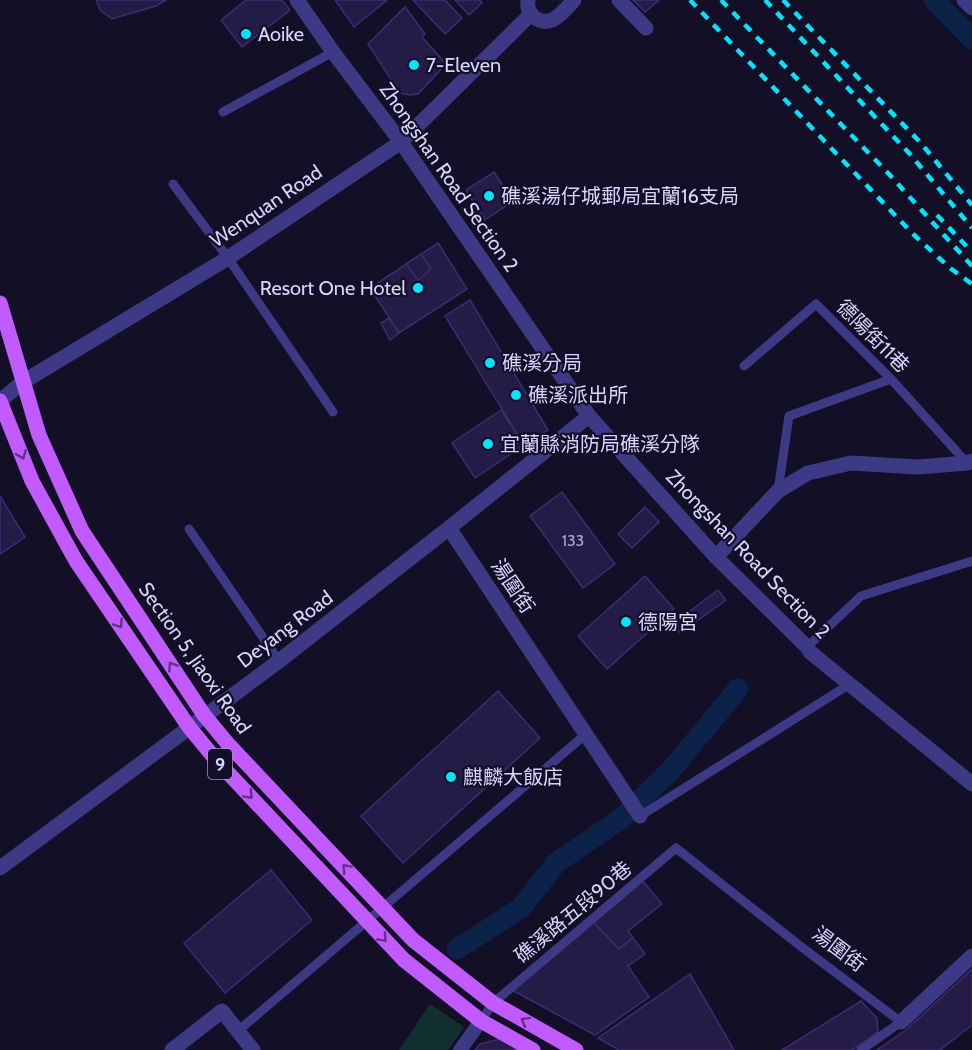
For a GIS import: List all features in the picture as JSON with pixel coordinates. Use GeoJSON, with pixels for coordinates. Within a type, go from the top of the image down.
{"type":"FeatureCollection","features":[{"type":"Feature","properties":{"kind":"main road","name":"Section 5, Jiaoxi Road"},"geometry":{"type":"LineString","coordinates":[[0,303],[39,435],[82,531],[204,715],[228,744],[413,940],[494,1004],[576,1050]]}},
{"type":"Feature","properties":{"kind":"main road","name":"9"},"geometry":{"type":"LineString","coordinates":[[0,401],[32,481],[76,561],[189,727],[217,761],[404,960],[481,1021],[533,1050]]}},
{"type":"Feature","properties":{"kind":"street","name":"Zhongshan Road Section 2"},"geometry":{"type":"LineString","coordinates":[[297,0],[401,142],[589,416],[716,556],[810,652],[972,784]]}},
{"type":"Feature","properties":{"kind":"street","name":"Wenquan Road"},"geometry":{"type":"LineString","coordinates":[[0,401],[23,382],[228,258],[401,142],[530,7],[537,19],[544,22],[557,17],[574,0]]}},
{"type":"Feature","properties":{"kind":"street"},"geometry":{"type":"LineString","coordinates":[[619,0],[646,28]]}},
{"type":"Feature","properties":{"kind":"street"},"geometry":{"type":"LineString","coordinates":[[964,0],[972,8]]}},
{"type":"Feature","properties":{"kind":"street","name":"Deyang Road"},"geometry":{"type":"LineString","coordinates":[[0,868],[279,661],[589,416]]}},
{"type":"Feature","properties":{"kind":"street"},"geometry":{"type":"LineString","coordinates":[[716,556],[778,491],[808,473],[851,463],[918,467],[969,462]]}},
{"type":"Feature","properties":{"kind":"street","name":"湯圍街"},"geometry":{"type":"LineString","coordinates":[[449,528],[640,816]]}},
{"type":"Feature","properties":{"kind":"street"},"geometry":{"type":"LineString","coordinates":[[901,1022],[972,956]]}},
{"type":"Feature","properties":{"kind":"street"},"geometry":{"type":"LineString","coordinates":[[172,1050],[222,1011],[253,1050]]}},
{"type":"Feature","properties":{"kind":"street"},"geometry":{"type":"LineString","coordinates":[[460,1050],[481,1021]]}},
{"type":"Feature","properties":{"kind":"lane"},"geometry":{"type":"LineString","coordinates":[[223,112],[333,52]]}},
{"type":"Feature","properties":{"kind":"lane"},"geometry":{"type":"LineString","coordinates":[[173,184],[228,258],[333,412]]}},
{"type":"Feature","properties":{"kind":"lane","name":"德陽街11巷"},"geometry":{"type":"LineString","coordinates":[[744,366],[816,304],[969,462]]}},
{"type":"Feature","properties":{"kind":"lane"},"geometry":{"type":"LineString","coordinates":[[778,491],[789,416],[891,379]]}},
{"type":"Feature","properties":{"kind":"lane"},"geometry":{"type":"LineString","coordinates":[[189,529],[279,661]]}},
{"type":"Feature","properties":{"kind":"lane"},"geometry":{"type":"LineString","coordinates":[[807,647],[861,596],[972,561]]}},
{"type":"Feature","properties":{"kind":"lane"},"geometry":{"type":"LineString","coordinates":[[640,816],[850,684]]}},
{"type":"Feature","properties":{"kind":"lane"},"geometry":{"type":"LineString","coordinates":[[238,1031],[586,734]]}},
{"type":"Feature","properties":{"kind":"lane","name":"礁溪路五段90巷"},"geometry":{"type":"LineString","coordinates":[[481,1021],[494,1004],[676,848]]}},
{"type":"Feature","properties":{"kind":"lane","name":"湯圍街"},"geometry":{"type":"LineString","coordinates":[[676,848],[901,1022]]}},
{"type":"Feature","properties":{"kind":"lane"},"geometry":{"type":"LineString","coordinates":[[861,1050],[901,1022]]}},
{"type":"Feature","properties":{"kind":"green space"},"geometry":{"type":"Polygon","coordinates":[[[430,1004],[464,1027],[448,1050],[399,1050],[430,1004]]]}},
{"type":"Feature","properties":{"kind":"building"},"geometry":{"type":"Polygon","coordinates":[[[96,0],[166,0],[156,6],[112,19],[100,10],[96,0]]]}},
{"type":"Feature","properties":{"kind":"building","name":"Aoike"},"geometry":{"type":"Polygon","coordinates":[[[246,0],[282,0],[290,10],[242,47],[221,20],[246,0]]]}},
{"type":"Feature","properties":{"kind":"building"},"geometry":{"type":"Polygon","coordinates":[[[335,0],[387,0],[354,27],[335,0]]]}},
{"type":"Feature","properties":{"kind":"building"},"geometry":{"type":"Polygon","coordinates":[[[413,0],[445,0],[462,18],[445,34],[413,0]]]}},
{"type":"Feature","properties":{"kind":"building"},"geometry":{"type":"Polygon","coordinates":[[[455,0],[480,0],[482,3],[469,15],[455,0]]]}},
{"type":"Feature","properties":{"kind":"building"},"geometry":{"type":"Polygon","coordinates":[[[633,0],[659,0],[645,12],[633,0]]]}},
{"type":"Feature","properties":{"kind":"building"},"geometry":{"type":"Polygon","coordinates":[[[405,7],[425,34],[422,37],[446,64],[418,94],[410,95],[400,93],[368,44],[405,7]]]}},
{"type":"Feature","properties":{"kind":"building","name":"礁溪湯仔城郵局宜蘭16支局"},"geometry":{"type":"Polygon","coordinates":[[[494,172],[513,201],[485,220],[466,190],[494,172]]]}},
{"type":"Feature","properties":{"kind":"building","name":"Resort One Hotel"},"geometry":{"type":"Polygon","coordinates":[[[438,243],[467,289],[399,333],[370,288],[438,243]]]}},
{"type":"Feature","properties":{"kind":"building"},"geometry":{"type":"Polygon","coordinates":[[[421,254],[431,269],[418,280],[406,264],[421,254]]]}},
{"type":"Feature","properties":{"kind":"building","name":"礁溪分局"},"geometry":{"type":"Polygon","coordinates":[[[470,300],[548,430],[524,445],[445,316],[470,300]]]}},
{"type":"Feature","properties":{"kind":"building"},"geometry":{"type":"Polygon","coordinates":[[[389,318],[399,333],[390,340],[381,323],[389,318]]]}},
{"type":"Feature","properties":{"kind":"building","name":"宜蘭縣消防局礁溪分隊"},"geometry":{"type":"Polygon","coordinates":[[[501,410],[524,445],[475,478],[452,443],[501,410]]]}},
{"type":"Feature","properties":{"kind":"building"},"geometry":{"type":"Polygon","coordinates":[[[562,492],[615,564],[583,588],[530,516],[562,492]]]}},
{"type":"Feature","properties":{"kind":"building"},"geometry":{"type":"Polygon","coordinates":[[[0,496],[25,537],[0,554],[0,496]]]}},
{"type":"Feature","properties":{"kind":"building"},"geometry":{"type":"Polygon","coordinates":[[[645,507],[659,522],[632,548],[618,534],[645,507]]]}},
{"type":"Feature","properties":{"kind":"building","name":"德陽宮"},"geometry":{"type":"Polygon","coordinates":[[[645,576],[674,609],[607,669],[578,636],[645,576]]]}},
{"type":"Feature","properties":{"kind":"building"},"geometry":{"type":"Polygon","coordinates":[[[718,590],[726,600],[680,633],[673,624],[718,590]]]}},
{"type":"Feature","properties":{"kind":"building","name":"麒麟大飯店"},"geometry":{"type":"Polygon","coordinates":[[[498,691],[540,738],[403,863],[361,816],[498,691]]]}},
{"type":"Feature","properties":{"kind":"building"},"geometry":{"type":"Polygon","coordinates":[[[271,870],[312,920],[225,993],[184,943],[271,870]]]}},
{"type":"Feature","properties":{"kind":"building"},"geometry":{"type":"Polygon","coordinates":[[[641,879],[662,904],[628,931],[633,938],[619,949],[593,922],[641,879]]]}},
{"type":"Feature","properties":{"kind":"building"},"geometry":{"type":"Polygon","coordinates":[[[593,922],[619,949],[633,938],[645,954],[628,966],[649,997],[595,1035],[512,990],[593,922]]]}},
{"type":"Feature","properties":{"kind":"building"},"geometry":{"type":"Polygon","coordinates":[[[972,969],[972,1025],[940,1050],[877,1050],[906,1030],[972,969]]]}},
{"type":"Feature","properties":{"kind":"building"},"geometry":{"type":"Polygon","coordinates":[[[690,974],[734,1050],[619,1050],[598,1038],[690,974]]]}},
{"type":"Feature","properties":{"kind":"building"},"geometry":{"type":"Polygon","coordinates":[[[861,1001],[877,1018],[878,1032],[852,1050],[782,1050],[861,1001]]]}},
{"type":"Feature","properties":{"kind":"building"},"geometry":{"type":"Polygon","coordinates":[[[500,1039],[519,1050],[475,1050],[480,1044],[500,1039]]]}},
{"type":"Feature","properties":{"kind":"waterway"},"geometry":{"type":"LineString","coordinates":[[934,0],[972,39]]}},
{"type":"Feature","properties":{"kind":"waterway"},"geometry":{"type":"LineString","coordinates":[[457,949],[521,908],[556,863],[622,818],[671,770],[738,689]]}},
{"type":"Feature","properties":{"kind":"railway"},"geometry":{"type":"LineString","coordinates":[[690,0],[913,234],[950,268],[972,284]]}},
{"type":"Feature","properties":{"kind":"railway"},"geometry":{"type":"LineString","coordinates":[[721,0],[888,173],[972,266]]}},
{"type":"Feature","properties":{"kind":"railway"},"geometry":{"type":"LineString","coordinates":[[765,0],[909,153],[972,228]]}},
{"type":"Feature","properties":{"kind":"railway"},"geometry":{"type":"LineString","coordinates":[[783,0],[920,142],[972,205]]}},
{"type":"Feature","properties":{"kind":"railway"},"geometry":{"type":"LineString","coordinates":[[937,215],[972,252]]}},
{"type":"Feature","properties":{"kind":"place","name":"Aoike"},"geometry":{"type":"Point","coordinates":[246,34]}},
{"type":"Feature","properties":{"kind":"place","name":"7-Eleven"},"geometry":{"type":"Point","coordinates":[414,65]}},
{"type":"Feature","properties":{"kind":"place","name":"礁溪湯仔城郵局宜蘭16支局"},"geometry":{"type":"Point","coordinates":[489,196]}},
{"type":"Feature","properties":{"kind":"place","name":"Resort One Hotel"},"geometry":{"type":"Point","coordinates":[418,288]}},
{"type":"Feature","properties":{"kind":"place","name":"礁溪分局"},"geometry":{"type":"Point","coordinates":[490,363]}},
{"type":"Feature","properties":{"kind":"place","name":"礁溪派出所"},"geometry":{"type":"Point","coordinates":[516,395]}},
{"type":"Feature","properties":{"kind":"place","name":"宜蘭縣消防局礁溪分隊"},"geometry":{"type":"Point","coordinates":[488,444]}},
{"type":"Feature","properties":{"kind":"place","name":"德陽宮"},"geometry":{"type":"Point","coordinates":[626,622]}},
{"type":"Feature","properties":{"kind":"place","name":"麒麟大飯店"},"geometry":{"type":"Point","coordinates":[451,777]}}]}
